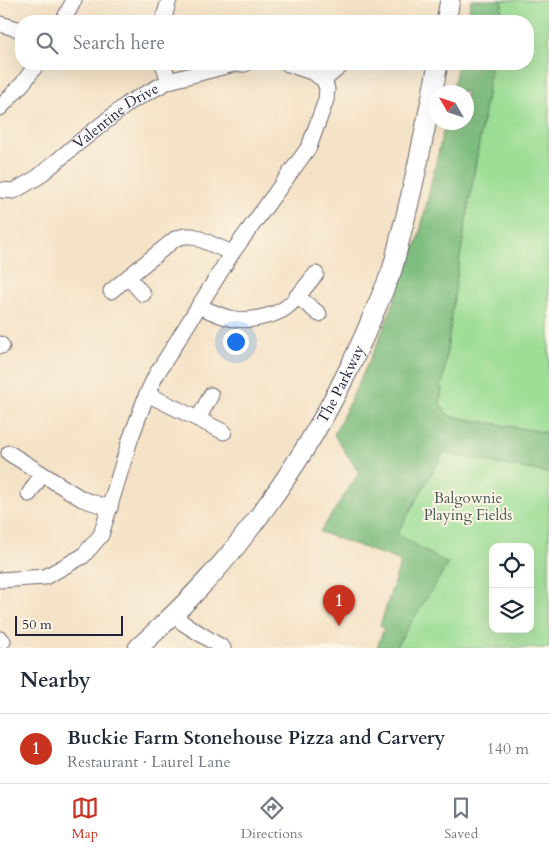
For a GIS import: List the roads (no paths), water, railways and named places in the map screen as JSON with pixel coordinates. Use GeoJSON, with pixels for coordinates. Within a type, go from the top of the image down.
{"type":"FeatureCollection","features":[{"type":"Feature","properties":{"kind":"main road"},"geometry":{"type":"LineString","coordinates":[[447,15],[450,0]]}},
{"type":"Feature","properties":{"kind":"main road","name":"The Parkway"},"geometry":{"type":"LineString","coordinates":[[138,648],[174,615],[244,537],[282,485],[315,433],[347,375],[392,269],[421,148],[437,70]]}},
{"type":"Feature","properties":{"kind":"street"},"geometry":{"type":"LineString","coordinates":[[66,15],[74,0]]}},
{"type":"Feature","properties":{"kind":"street"},"geometry":{"type":"LineString","coordinates":[[165,15],[169,0]]}},
{"type":"Feature","properties":{"kind":"street"},"geometry":{"type":"LineString","coordinates":[[0,24],[15,28]]}},
{"type":"Feature","properties":{"kind":"street"},"geometry":{"type":"LineString","coordinates":[[0,108],[33,70]]}},
{"type":"Feature","properties":{"kind":"street"},"geometry":{"type":"LineString","coordinates":[[165,70],[169,81]]}},
{"type":"Feature","properties":{"kind":"street","name":"Valentine Drive"},"geometry":{"type":"LineString","coordinates":[[0,190],[14,191],[38,177],[130,102],[169,81],[211,70]]}},
{"type":"Feature","properties":{"kind":"street"},"geometry":{"type":"LineString","coordinates":[[0,580],[45,577],[83,556],[101,535],[130,440],[156,375],[232,253],[309,147],[326,100],[327,89],[324,80],[305,70]]}},
{"type":"Feature","properties":{"kind":"street"},"geometry":{"type":"LineString","coordinates":[[324,80],[336,70]]}},
{"type":"Feature","properties":{"kind":"street"},"geometry":{"type":"LineString","coordinates":[[111,291],[175,239],[184,236],[193,236],[232,253]]}},
{"type":"Feature","properties":{"kind":"street"},"geometry":{"type":"LineString","coordinates":[[199,306],[233,320],[250,321],[273,315],[289,306],[316,274]]}},
{"type":"Feature","properties":{"kind":"street"},"geometry":{"type":"LineString","coordinates":[[128,277],[143,294]]}},
{"type":"Feature","properties":{"kind":"street"},"geometry":{"type":"LineString","coordinates":[[297,296],[319,314]]}},
{"type":"Feature","properties":{"kind":"street"},"geometry":{"type":"LineString","coordinates":[[147,394],[224,432]]}},
{"type":"Feature","properties":{"kind":"street"},"geometry":{"type":"LineString","coordinates":[[198,419],[211,395]]}},
{"type":"Feature","properties":{"kind":"street"},"geometry":{"type":"LineString","coordinates":[[9,453],[82,499],[110,508]]}},
{"type":"Feature","properties":{"kind":"street"},"geometry":{"type":"LineString","coordinates":[[29,494],[42,474]]}},
{"type":"Feature","properties":{"kind":"street"},"geometry":{"type":"LineString","coordinates":[[174,615],[183,623],[223,648]]}},
{"type":"Feature","properties":{"kind":"place","name":"Buckie Farm Stonehouse Pizza and Carvery"},"geometry":{"type":"Point","coordinates":[339,626]}},
{"type":"Feature","properties":{"kind":"park label","name":"Balgownie Playing Fields"},"geometry":{"type":"Point","coordinates":[468,506]}}]}
